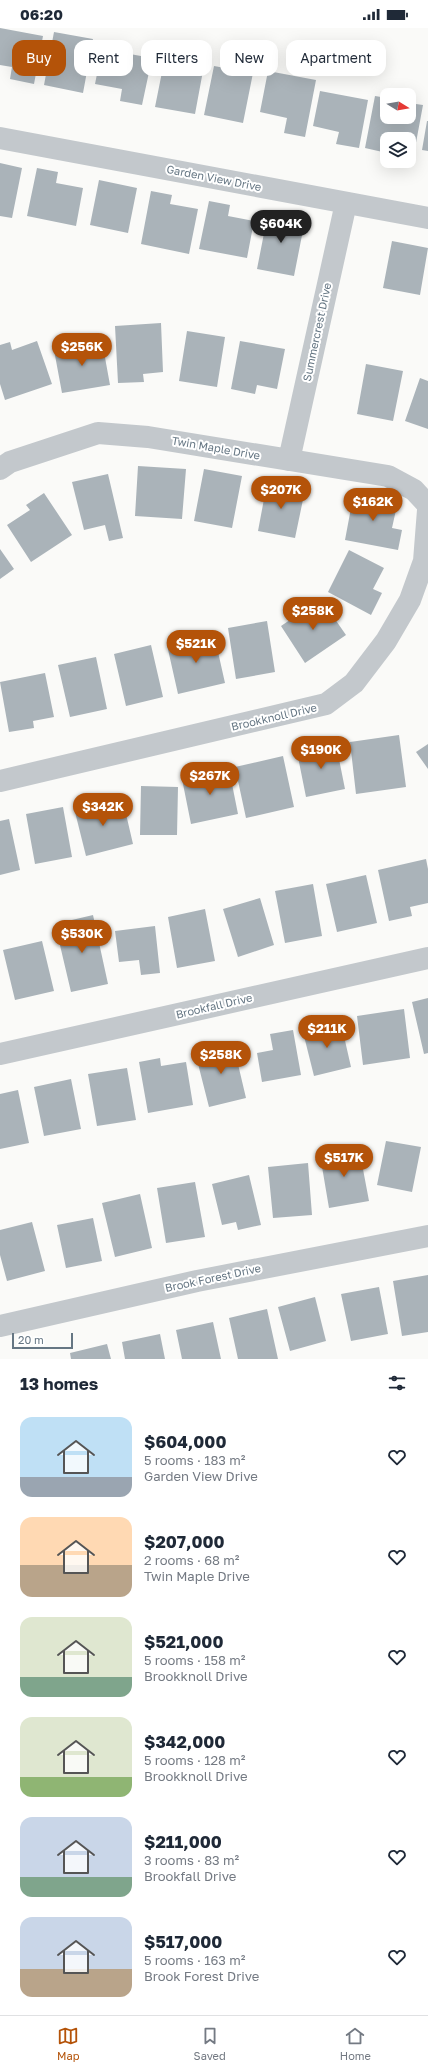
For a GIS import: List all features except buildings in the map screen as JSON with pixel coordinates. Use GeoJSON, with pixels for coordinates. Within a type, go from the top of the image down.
{"type":"FeatureCollection","features":[{"type":"Feature","properties":{"kind":"street","name":"Garden View Drive"},"geometry":{"type":"LineString","coordinates":[[0,138],[428,218]]}},
{"type":"Feature","properties":{"kind":"street","name":"Summercrest Drive"},"geometry":{"type":"LineString","coordinates":[[289,460],[346,203]]}},
{"type":"Feature","properties":{"kind":"street","name":"Twin Maple Drive"},"geometry":{"type":"LineString","coordinates":[[0,469],[10,462],[98,434],[148,437],[388,476],[414,490],[428,505]]}},
{"type":"Feature","properties":{"kind":"street","name":"Brookknoll Drive"},"geometry":{"type":"LineString","coordinates":[[0,781],[326,704],[354,683],[386,641],[410,600],[424,561],[428,510]]}},
{"type":"Feature","properties":{"kind":"street","name":"Brookfall Drive"},"geometry":{"type":"LineString","coordinates":[[0,1054],[428,958]]}},
{"type":"Feature","properties":{"kind":"street","name":"Brook Forest Drive"},"geometry":{"type":"LineString","coordinates":[[0,1326],[197,1281],[428,1236]]}}]}
